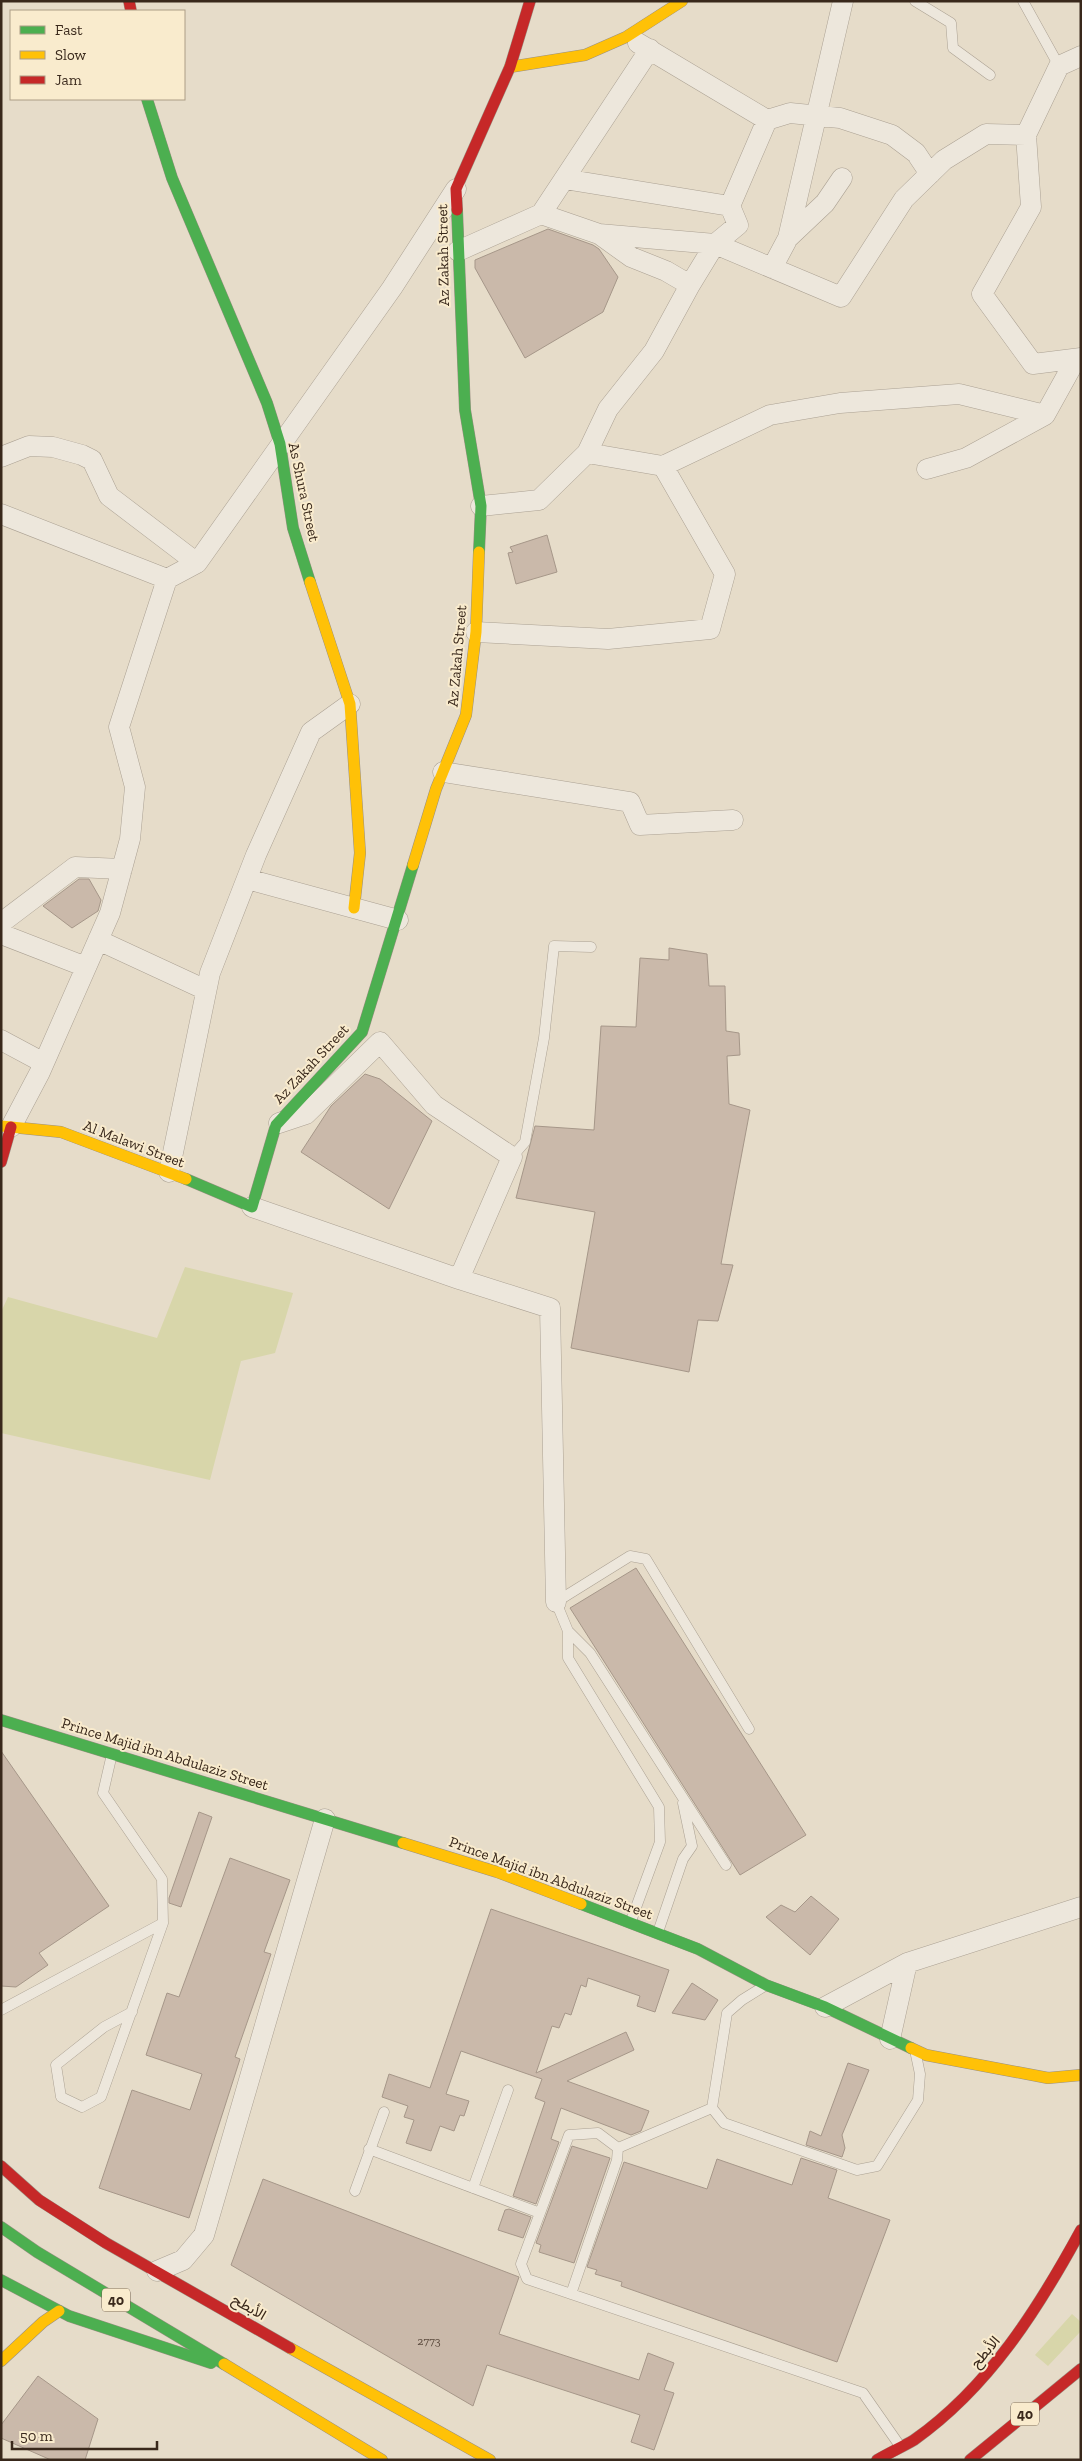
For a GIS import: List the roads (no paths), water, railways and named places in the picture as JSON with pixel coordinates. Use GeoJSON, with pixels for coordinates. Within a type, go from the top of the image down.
{"type":"FeatureCollection","features":[{"type":"Feature","properties":{"kind":"street","name":"Az Zakah Street"},"geometry":{"type":"LineString","coordinates":[[252,1207],[276,1125],[362,1032],[443,772],[466,715],[476,632],[481,506],[464,410],[456,189],[510,67],[530,1]]}},
{"type":"Feature","properties":{"kind":"street"},"geometry":{"type":"LineString","coordinates":[[510,67],[585,56],[626,37],[682,1]]}},
{"type":"Feature","properties":{"kind":"street"},"geometry":{"type":"LineString","coordinates":[[772,268],[788,238],[844,1]]}},
{"type":"Feature","properties":{"kind":"street"},"geometry":{"type":"LineString","coordinates":[[626,37],[650,49],[767,120],[790,113],[818,115],[840,118],[892,135],[916,153],[930,174]]}},
{"type":"Feature","properties":{"kind":"street"},"geometry":{"type":"LineString","coordinates":[[458,251],[541,214],[650,49]]}},
{"type":"Feature","properties":{"kind":"street"},"geometry":{"type":"LineString","coordinates":[[1078,358],[1033,364],[982,294],[1031,207],[1026,135],[1059,66],[1081,56]]}},
{"type":"Feature","properties":{"kind":"street","name":"As Shura Street"},"geometry":{"type":"LineString","coordinates":[[147,100],[172,178],[267,403],[280,444],[293,528],[350,704],[360,854],[354,908]]}},
{"type":"Feature","properties":{"kind":"street"},"geometry":{"type":"LineString","coordinates":[[481,506],[539,500],[587,453],[608,409],[654,351],[715,244],[738,225],[730,206],[767,120]]}},
{"type":"Feature","properties":{"kind":"street"},"geometry":{"type":"LineString","coordinates":[[541,214],[599,234],[715,244],[841,297],[904,199],[944,160],[986,134],[1026,135]]}},
{"type":"Feature","properties":{"kind":"street"},"geometry":{"type":"LineString","coordinates":[[788,238],[825,203],[842,178]]}},
{"type":"Feature","properties":{"kind":"street"},"geometry":{"type":"LineString","coordinates":[[564,179],[730,206]]}},
{"type":"Feature","properties":{"kind":"street"},"geometry":{"type":"LineString","coordinates":[[1,1162],[6,1127],[44,1063],[110,913],[130,839],[136,787],[119,727],[167,579],[197,563],[392,288],[456,189]]}},
{"type":"Feature","properties":{"kind":"street"},"geometry":{"type":"LineString","coordinates":[[599,234],[631,257],[690,285]]}},
{"type":"Feature","properties":{"kind":"street"},"geometry":{"type":"LineString","coordinates":[[927,469],[966,458],[1045,415],[1078,358]]}},
{"type":"Feature","properties":{"kind":"street"},"geometry":{"type":"LineString","coordinates":[[587,453],[663,466],[770,415],[840,404],[960,394],[1045,415]]}},
{"type":"Feature","properties":{"kind":"street"},"geometry":{"type":"LineString","coordinates":[[2,459],[29,446],[53,447],[82,455],[92,460],[109,496],[197,563]]}},
{"type":"Feature","properties":{"kind":"street"},"geometry":{"type":"LineString","coordinates":[[476,632],[608,639],[710,629],[725,574],[663,466]]}},
{"type":"Feature","properties":{"kind":"street"},"geometry":{"type":"LineString","coordinates":[[1,514],[167,579]]}},
{"type":"Feature","properties":{"kind":"street"},"geometry":{"type":"LineString","coordinates":[[169,1172],[210,973],[247,879],[311,732],[350,704]]}},
{"type":"Feature","properties":{"kind":"street"},"geometry":{"type":"LineString","coordinates":[[443,772],[630,802],[640,825],[733,820]]}},
{"type":"Feature","properties":{"kind":"street"},"geometry":{"type":"LineString","coordinates":[[1,923],[75,867],[122,869]]}},
{"type":"Feature","properties":{"kind":"street"},"geometry":{"type":"LineString","coordinates":[[247,879],[398,920]]}},
{"type":"Feature","properties":{"kind":"street"},"geometry":{"type":"LineString","coordinates":[[1,934],[86,967]]}},
{"type":"Feature","properties":{"kind":"street"},"geometry":{"type":"LineString","coordinates":[[98,940],[206,990]]}},
{"type":"Feature","properties":{"kind":"street"},"geometry":{"type":"LineString","coordinates":[[1,1040],[44,1063]]}},
{"type":"Feature","properties":{"kind":"street"},"geometry":{"type":"LineString","coordinates":[[276,1125],[306,1114],[380,1042],[434,1106],[512,1157],[459,1279]]}},
{"type":"Feature","properties":{"kind":"street","name":"Al Malawi Street"},"geometry":{"type":"LineString","coordinates":[[6,1127],[61,1132],[169,1172],[252,1207]]}},
{"type":"Feature","properties":{"kind":"street"},"geometry":{"type":"LineString","coordinates":[[252,1207],[459,1279],[550,1308],[556,1602]]}},
{"type":"Feature","properties":{"kind":"street","name":"Prince Majid ibn Abdulaziz Street"},"geometry":{"type":"LineString","coordinates":[[1,1720],[497,1872],[631,1921],[698,1948],[766,1985],[825,2007],[916,2052],[1048,2078],[1081,2075]]}},
{"type":"Feature","properties":{"kind":"street"},"geometry":{"type":"LineString","coordinates":[[157,2271],[184,2260],[204,2235],[325,1818]]}},
{"type":"Feature","properties":{"kind":"street"},"geometry":{"type":"LineString","coordinates":[[825,2007],[907,1963],[1081,1907]]}},
{"type":"Feature","properties":{"kind":"street"},"geometry":{"type":"LineString","coordinates":[[890,2039],[907,1963]]}},
{"type":"Feature","properties":{"kind":"street","name":"الأبطح"},"geometry":{"type":"LineString","coordinates":[[1,2166],[39,2200],[106,2243],[448,2439],[490,2460]]}},
{"type":"Feature","properties":{"kind":"street","name":"40"},"geometry":{"type":"LineString","coordinates":[[1,2227],[37,2252],[382,2460]]}},
{"type":"Feature","properties":{"kind":"street","name":"الأبطح"},"geometry":{"type":"LineString","coordinates":[[877,2460],[913,2440],[962,2401],[1008,2350],[1042,2300],[1081,2230]]}},
{"type":"Feature","properties":{"kind":"street"},"geometry":{"type":"LineString","coordinates":[[1067,2256],[1081,2242]]}},
{"type":"Feature","properties":{"kind":"street"},"geometry":{"type":"LineString","coordinates":[[1,2280],[59,2311],[234,2371]]}},
{"type":"Feature","properties":{"kind":"street"},"geometry":{"type":"LineString","coordinates":[[1,2361],[43,2322],[59,2311]]}},
{"type":"Feature","properties":{"kind":"street","name":"40"},"geometry":{"type":"LineString","coordinates":[[970,2460],[1081,2369]]}},
{"type":"Feature","properties":{"kind":"street"},"geometry":{"type":"LineString","coordinates":[[281,2399],[348,2454]]}},
{"type":"Feature","properties":{"kind":"lane"},"geometry":{"type":"LineString","coordinates":[[915,1],[951,23],[953,48],[990,75]]}},
{"type":"Feature","properties":{"kind":"lane"},"geometry":{"type":"LineString","coordinates":[[1023,1],[1059,66]]}},
{"type":"Feature","properties":{"kind":"lane"},"geometry":{"type":"LineString","coordinates":[[512,1157],[525,1142],[544,1038],[554,946],[591,947]]}},
{"type":"Feature","properties":{"kind":"lane"},"geometry":{"type":"LineString","coordinates":[[631,1921],[660,1842],[659,1807],[568,1658],[568,1631],[556,1602],[630,1556],[646,1559],[749,1729]]}},
{"type":"Feature","properties":{"kind":"lane"},"geometry":{"type":"LineString","coordinates":[[568,1631],[590,1653],[726,1865]]}},
{"type":"Feature","properties":{"kind":"lane"},"geometry":{"type":"LineString","coordinates":[[112,1753],[102,1793],[162,1879],[163,1922],[132,2012],[101,2097],[82,2107],[61,2097],[56,2065],[104,2027],[132,2012]]}},
{"type":"Feature","properties":{"kind":"lane"},"geometry":{"type":"LineString","coordinates":[[658,1932],[683,1859],[692,1846],[681,1795]]}},
{"type":"Feature","properties":{"kind":"lane"},"geometry":{"type":"LineString","coordinates":[[1,2010],[163,1922]]}},
{"type":"Feature","properties":{"kind":"lane"},"geometry":{"type":"LineString","coordinates":[[766,1985],[742,2000],[727,2013],[712,2108],[724,2123],[857,2170],[877,2166],[918,2100],[920,2074],[916,2052]]}},
{"type":"Feature","properties":{"kind":"lane"},"geometry":{"type":"LineString","coordinates":[[473,2188],[508,2090]]}},
{"type":"Feature","properties":{"kind":"lane"},"geometry":{"type":"LineString","coordinates":[[618,2148],[712,2108]]}},
{"type":"Feature","properties":{"kind":"lane"},"geometry":{"type":"LineString","coordinates":[[355,2191],[384,2112]]}},
{"type":"Feature","properties":{"kind":"lane"},"geometry":{"type":"LineString","coordinates":[[618,2148],[598,2133],[569,2135],[521,2264],[527,2279],[863,2394],[900,2447]]}},
{"type":"Feature","properties":{"kind":"lane"},"geometry":{"type":"LineString","coordinates":[[571,2294],[616,2160],[618,2148]]}},
{"type":"Feature","properties":{"kind":"lane"},"geometry":{"type":"LineString","coordinates":[[369,2149],[540,2213]]}}]}
